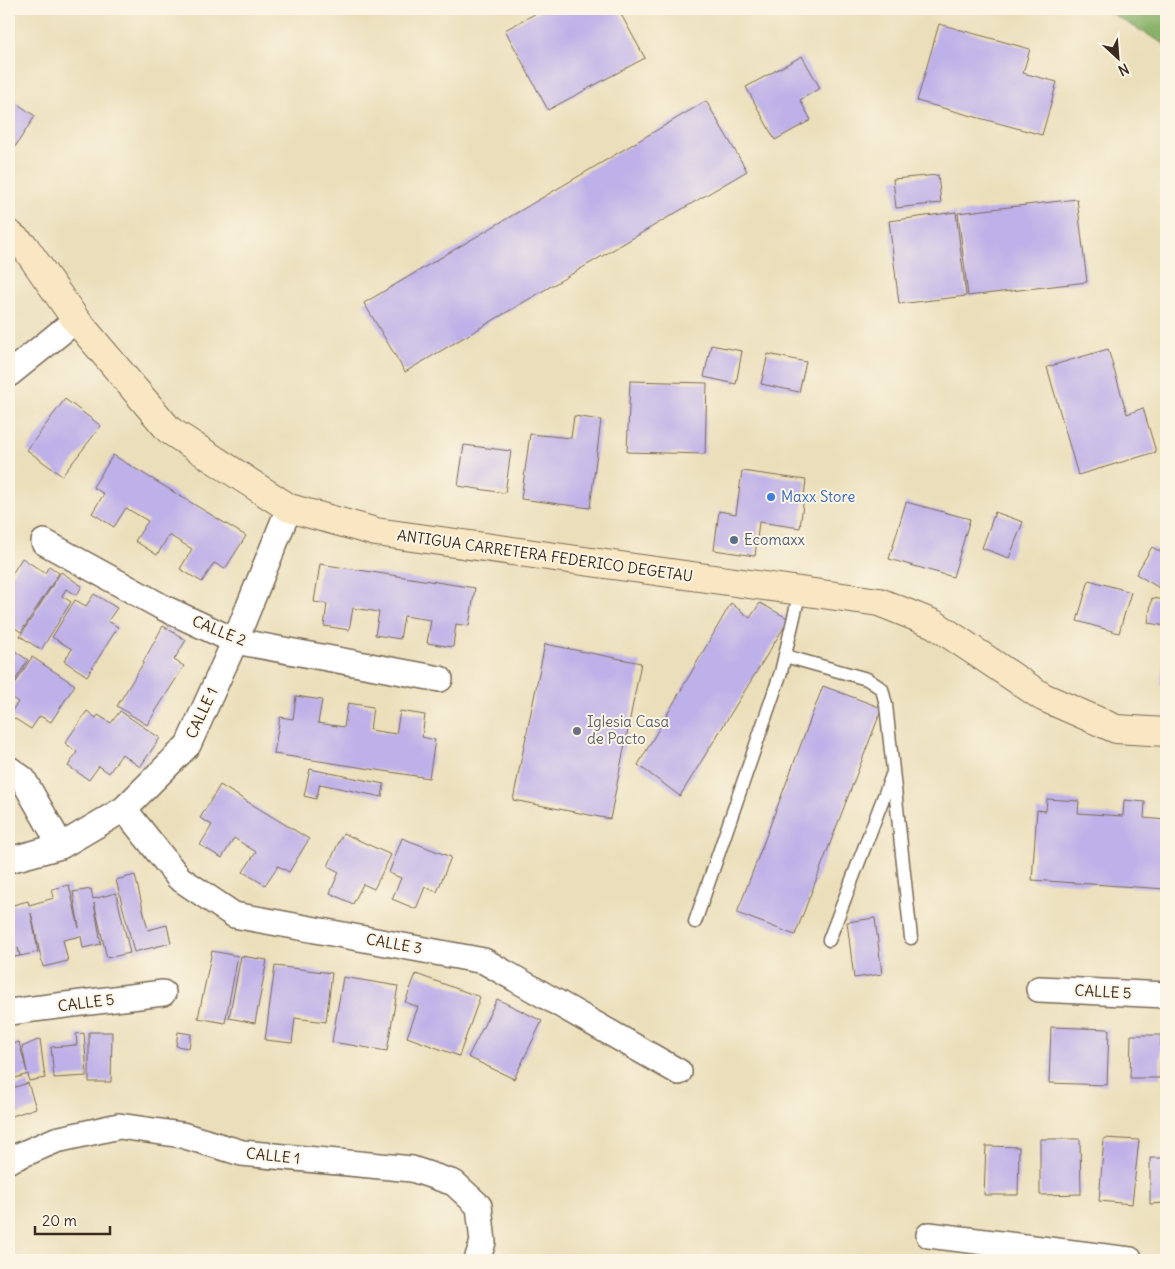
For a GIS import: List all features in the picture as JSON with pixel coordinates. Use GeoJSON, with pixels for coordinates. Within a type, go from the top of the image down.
{"type":"FeatureCollection","features":[{"type":"Feature","properties":{"kind":"street","name":"ANTIGUA CARRETERA FEDERICO DEGETAU"},"geometry":{"type":"LineString","coordinates":[[9,234],[25,247],[76,320],[169,430],[289,508],[376,532],[879,602],[934,624],[1043,697],[1116,729],[1166,732]]}},
{"type":"Feature","properties":{"kind":"street"},"geometry":{"type":"LineString","coordinates":[[9,374],[76,320]]}},
{"type":"Feature","properties":{"kind":"street","name":"CALLE 1"},"geometry":{"type":"LineString","coordinates":[[9,860],[61,846],[124,809],[188,745],[235,641],[289,508]]}},
{"type":"Feature","properties":{"kind":"street","name":"CALLE 2"},"geometry":{"type":"LineString","coordinates":[[44,542],[164,608],[235,641],[440,679]]}},
{"type":"Feature","properties":{"kind":"street"},"geometry":{"type":"LineString","coordinates":[[9,769],[23,778],[61,846]]}},
{"type":"Feature","properties":{"kind":"street","name":"CALLE 3"},"geometry":{"type":"LineString","coordinates":[[124,809],[179,878],[234,915],[484,961],[679,1072]]}},
{"type":"Feature","properties":{"kind":"street","name":"CALLE 5"},"geometry":{"type":"LineString","coordinates":[[1040,989],[1166,995]]}},
{"type":"Feature","properties":{"kind":"street","name":"CALLE 5"},"geometry":{"type":"LineString","coordinates":[[9,1012],[162,993]]}},
{"type":"Feature","properties":{"kind":"street","name":"CALLE 1"},"geometry":{"type":"LineString","coordinates":[[9,1160],[56,1140],[119,1126],[182,1135],[242,1154],[412,1169],[454,1183],[479,1206],[483,1242],[477,1260]]}},
{"type":"Feature","properties":{"kind":"street"},"geometry":{"type":"LineString","coordinates":[[929,1235],[1130,1260]]}},
{"type":"Feature","properties":{"kind":"lane"},"geometry":{"type":"LineString","coordinates":[[695,922],[781,672],[800,591]]}},
{"type":"Feature","properties":{"kind":"lane"},"geometry":{"type":"LineString","coordinates":[[785,656],[868,679],[882,689],[886,705],[911,938]]}},
{"type":"Feature","properties":{"kind":"lane"},"geometry":{"type":"LineString","coordinates":[[829,940],[893,773]]}},
{"type":"Feature","properties":{"kind":"green space"},"geometry":{"type":"Polygon","coordinates":[[[1103,9],[1160,9],[1166,12],[1166,45],[1103,9]]]}},
{"type":"Feature","properties":{"kind":"building"},"geometry":{"type":"Polygon","coordinates":[[[544,9],[618,9],[645,58],[548,110],[505,30],[544,9]]]}},
{"type":"Feature","properties":{"kind":"building"},"geometry":{"type":"Polygon","coordinates":[[[939,24],[1030,49],[1023,73],[1057,82],[1042,135],[917,101],[939,24]]]}},
{"type":"Feature","properties":{"kind":"building"},"geometry":{"type":"Polygon","coordinates":[[[802,56],[820,88],[800,100],[811,120],[775,140],[746,87],[802,56]]]}},
{"type":"Feature","properties":{"kind":"building"},"geometry":{"type":"Polygon","coordinates":[[[9,98],[35,116],[9,156],[9,98]]]}},
{"type":"Feature","properties":{"kind":"building"},"geometry":{"type":"Polygon","coordinates":[[[706,101],[747,171],[405,372],[364,303],[706,101]]]}},
{"type":"Feature","properties":{"kind":"building"},"geometry":{"type":"Polygon","coordinates":[[[938,175],[941,203],[896,208],[893,179],[938,175]]]}},
{"type":"Feature","properties":{"kind":"building"},"geometry":{"type":"Polygon","coordinates":[[[1077,199],[1087,282],[968,296],[958,213],[1077,199]]]}},
{"type":"Feature","properties":{"kind":"building"},"geometry":{"type":"Polygon","coordinates":[[[956,212],[966,296],[899,304],[889,221],[956,212]]]}},
{"type":"Feature","properties":{"kind":"building"},"geometry":{"type":"Polygon","coordinates":[[[711,345],[742,351],[736,384],[704,377],[711,345]]]}},
{"type":"Feature","properties":{"kind":"building"},"geometry":{"type":"Polygon","coordinates":[[[1108,349],[1127,414],[1143,408],[1156,452],[1078,475],[1047,367],[1108,349]]]}},
{"type":"Feature","properties":{"kind":"building"},"geometry":{"type":"Polygon","coordinates":[[[768,354],[806,362],[799,392],[761,384],[768,354]]]}},
{"type":"Feature","properties":{"kind":"building"},"geometry":{"type":"Polygon","coordinates":[[[630,381],[707,383],[705,454],[627,452],[630,381]]]}},
{"type":"Feature","properties":{"kind":"building"},"geometry":{"type":"Polygon","coordinates":[[[65,399],[101,426],[62,476],[27,450],[65,399]]]}},
{"type":"Feature","properties":{"kind":"building"},"geometry":{"type":"Polygon","coordinates":[[[574,416],[601,420],[590,508],[521,499],[530,434],[571,438],[574,416]]]}},
{"type":"Feature","properties":{"kind":"building"},"geometry":{"type":"Polygon","coordinates":[[[464,445],[511,451],[505,493],[458,486],[464,445]]]}},
{"type":"Feature","properties":{"kind":"building"},"geometry":{"type":"Polygon","coordinates":[[[113,455],[246,536],[225,569],[214,563],[202,582],[180,569],[192,549],[169,535],[157,555],[135,541],[148,521],[126,508],[114,527],[92,513],[104,494],[93,487],[113,455]]]}},
{"type":"Feature","properties":{"kind":"building","name":"Maxx Store"},"geometry":{"type":"Polygon","coordinates":[[[742,471],[806,480],[800,528],[759,522],[755,556],[714,550],[719,511],[736,514],[742,471]]]}},
{"type":"Feature","properties":{"kind":"building"},"geometry":{"type":"Polygon","coordinates":[[[906,502],[970,519],[953,577],[889,559],[906,502]]]}},
{"type":"Feature","properties":{"kind":"building"},"geometry":{"type":"Polygon","coordinates":[[[995,512],[1023,522],[1009,558],[982,548],[995,512]]]}},
{"type":"Feature","properties":{"kind":"building"},"geometry":{"type":"Polygon","coordinates":[[[1152,547],[1166,555],[1166,592],[1136,574],[1152,547]]]}},
{"type":"Feature","properties":{"kind":"building"},"geometry":{"type":"Polygon","coordinates":[[[22,558],[45,573],[49,566],[59,573],[21,632],[9,624],[9,579],[22,558]]]}},
{"type":"Feature","properties":{"kind":"building"},"geometry":{"type":"Polygon","coordinates":[[[320,564],[475,588],[469,626],[456,624],[453,647],[427,643],[431,620],[404,616],[400,639],[375,635],[379,612],[353,608],[349,630],[324,626],[327,604],[314,602],[320,564]]]}},
{"type":"Feature","properties":{"kind":"building"},"geometry":{"type":"Polygon","coordinates":[[[61,572],[82,586],[77,595],[66,589],[62,596],[71,602],[41,650],[20,636],[61,572]]]}},
{"type":"Feature","properties":{"kind":"building"},"geometry":{"type":"Polygon","coordinates":[[[1089,580],[1131,592],[1119,633],[1077,621],[1089,580]]]}},
{"type":"Feature","properties":{"kind":"building"},"geometry":{"type":"Polygon","coordinates":[[[94,594],[117,608],[108,621],[118,627],[87,676],[64,661],[72,649],[52,637],[75,600],[86,606],[94,594]]]}},
{"type":"Feature","properties":{"kind":"building"},"geometry":{"type":"Polygon","coordinates":[[[1152,598],[1166,600],[1166,626],[1148,623],[1152,598]]]}},
{"type":"Feature","properties":{"kind":"building"},"geometry":{"type":"Polygon","coordinates":[[[731,603],[750,618],[760,603],[789,619],[680,796],[638,765],[731,603]]]}},
{"type":"Feature","properties":{"kind":"building"},"geometry":{"type":"Polygon","coordinates":[[[163,626],[186,640],[174,660],[184,666],[147,725],[117,706],[163,626]]]}},
{"type":"Feature","properties":{"kind":"building","name":"Iglesia Casa de Pacto"},"geometry":{"type":"Polygon","coordinates":[[[545,644],[641,663],[610,819],[513,800],[545,644]]]}},
{"type":"Feature","properties":{"kind":"building"},"geometry":{"type":"Polygon","coordinates":[[[9,647],[28,660],[9,690],[9,647]]]}},
{"type":"Feature","properties":{"kind":"building"},"geometry":{"type":"Polygon","coordinates":[[[1166,656],[1166,686],[1160,685],[1166,656]]]}},
{"type":"Feature","properties":{"kind":"building"},"geometry":{"type":"Polygon","coordinates":[[[32,657],[75,685],[51,722],[40,716],[31,729],[9,715],[18,702],[9,696],[9,693],[32,657]]]}},
{"type":"Feature","properties":{"kind":"building"},"geometry":{"type":"Polygon","coordinates":[[[823,686],[882,708],[795,935],[737,913],[823,686]]]}},
{"type":"Feature","properties":{"kind":"building"},"geometry":{"type":"Polygon","coordinates":[[[296,696],[322,700],[318,723],[344,727],[348,703],[373,707],[370,730],[396,734],[400,711],[425,715],[422,737],[435,740],[429,778],[274,754],[280,717],[293,719],[296,696]]]}},
{"type":"Feature","properties":{"kind":"building"},"geometry":{"type":"Polygon","coordinates":[[[87,711],[96,718],[98,715],[111,723],[120,711],[160,738],[140,767],[122,754],[109,773],[99,766],[89,780],[68,766],[77,752],[65,743],[87,711]]]}},
{"type":"Feature","properties":{"kind":"building"},"geometry":{"type":"Polygon","coordinates":[[[310,769],[384,784],[382,797],[320,784],[316,799],[304,796],[310,769]]]}},
{"type":"Feature","properties":{"kind":"building"},"geometry":{"type":"Polygon","coordinates":[[[220,785],[309,839],[289,872],[278,866],[265,885],[243,872],[256,852],[234,838],[222,858],[200,845],[212,825],[200,818],[220,785]]]}},
{"type":"Feature","properties":{"kind":"building"},"geometry":{"type":"Polygon","coordinates":[[[1047,799],[1079,801],[1078,813],[1123,816],[1124,800],[1145,802],[1144,818],[1166,820],[1166,889],[1032,880],[1037,810],[1046,811],[1047,799]]]}},
{"type":"Feature","properties":{"kind":"building"},"geometry":{"type":"Polygon","coordinates":[[[343,833],[391,855],[374,889],[363,884],[353,904],[330,893],[339,872],[328,866],[343,833]]]}},
{"type":"Feature","properties":{"kind":"building"},"geometry":{"type":"Polygon","coordinates":[[[402,838],[451,857],[437,892],[425,887],[416,909],[392,899],[401,878],[389,873],[402,838]]]}},
{"type":"Feature","properties":{"kind":"building"},"geometry":{"type":"Polygon","coordinates":[[[135,875],[148,930],[167,925],[171,943],[134,952],[116,880],[135,875]]]}},
{"type":"Feature","properties":{"kind":"building"},"geometry":{"type":"Polygon","coordinates":[[[69,885],[79,928],[73,892],[91,889],[93,899],[116,893],[130,953],[107,958],[94,903],[101,944],[83,948],[81,936],[63,940],[68,961],[43,967],[31,913],[38,952],[9,958],[9,906],[28,901],[29,905],[54,898],[52,889],[69,885]]]}},
{"type":"Feature","properties":{"kind":"building"},"geometry":{"type":"Polygon","coordinates":[[[875,918],[882,974],[854,978],[847,922],[875,918]]]}},
{"type":"Feature","properties":{"kind":"building"},"geometry":{"type":"Polygon","coordinates":[[[212,951],[238,956],[225,1023],[198,1018],[212,951]]]}},
{"type":"Feature","properties":{"kind":"building"},"geometry":{"type":"Polygon","coordinates":[[[241,956],[267,960],[255,1023],[229,1018],[241,956]]]}},
{"type":"Feature","properties":{"kind":"building"},"geometry":{"type":"Polygon","coordinates":[[[275,966],[332,973],[326,1022],[295,1018],[292,1043],[265,1040],[275,966]]]}},
{"type":"Feature","properties":{"kind":"building"},"geometry":{"type":"Polygon","coordinates":[[[416,974],[480,997],[459,1056],[407,1037],[418,1007],[405,1002],[416,974]]]}},
{"type":"Feature","properties":{"kind":"building"},"geometry":{"type":"Polygon","coordinates":[[[343,977],[398,986],[387,1051],[332,1042],[343,977]]]}},
{"type":"Feature","properties":{"kind":"building"},"geometry":{"type":"Polygon","coordinates":[[[497,999],[542,1021],[514,1079],[468,1057],[497,999]]]}},
{"type":"Feature","properties":{"kind":"building"},"geometry":{"type":"Polygon","coordinates":[[[1051,1027],[1109,1029],[1107,1085],[1049,1083],[1051,1027]]]}},
{"type":"Feature","properties":{"kind":"building"},"geometry":{"type":"Polygon","coordinates":[[[89,1032],[112,1032],[111,1082],[89,1082],[89,1032]]]}},
{"type":"Feature","properties":{"kind":"building"},"geometry":{"type":"Polygon","coordinates":[[[178,1032],[191,1034],[189,1048],[176,1046],[178,1032]]]}},
{"type":"Feature","properties":{"kind":"building"},"geometry":{"type":"Polygon","coordinates":[[[84,1033],[87,1076],[54,1078],[51,1047],[77,1045],[76,1034],[84,1033]]]}},
{"type":"Feature","properties":{"kind":"building"},"geometry":{"type":"Polygon","coordinates":[[[1131,1035],[1161,1035],[1160,1078],[1130,1078],[1131,1035]]]}},
{"type":"Feature","properties":{"kind":"building"},"geometry":{"type":"Polygon","coordinates":[[[40,1039],[45,1078],[29,1081],[28,1074],[9,1080],[9,1045],[19,1042],[27,1072],[22,1047],[40,1039]]]}},
{"type":"Feature","properties":{"kind":"building"},"geometry":{"type":"Polygon","coordinates":[[[28,1083],[36,1108],[9,1117],[9,1089],[28,1083]]]}},
{"type":"Feature","properties":{"kind":"building"},"geometry":{"type":"Polygon","coordinates":[[[1104,1138],[1139,1140],[1132,1204],[1099,1201],[1104,1138]]]}},
{"type":"Feature","properties":{"kind":"building"},"geometry":{"type":"Polygon","coordinates":[[[1040,1139],[1080,1139],[1081,1194],[1040,1195],[1040,1139]]]}},
{"type":"Feature","properties":{"kind":"building"},"geometry":{"type":"Polygon","coordinates":[[[986,1146],[1019,1147],[1018,1195],[984,1195],[986,1146]]]}},
{"type":"Feature","properties":{"kind":"building"},"geometry":{"type":"Polygon","coordinates":[[[1150,1158],[1166,1158],[1166,1203],[1150,1204],[1150,1158]]]}},
{"type":"Feature","properties":{"kind":"place","name":"Maxx Store"},"geometry":{"type":"Point","coordinates":[771,497]}},
{"type":"Feature","properties":{"kind":"place","name":"Ecomaxx"},"geometry":{"type":"Point","coordinates":[734,540]}},
{"type":"Feature","properties":{"kind":"place","name":"Iglesia Casa de Pacto"},"geometry":{"type":"Point","coordinates":[577,731]}}]}
